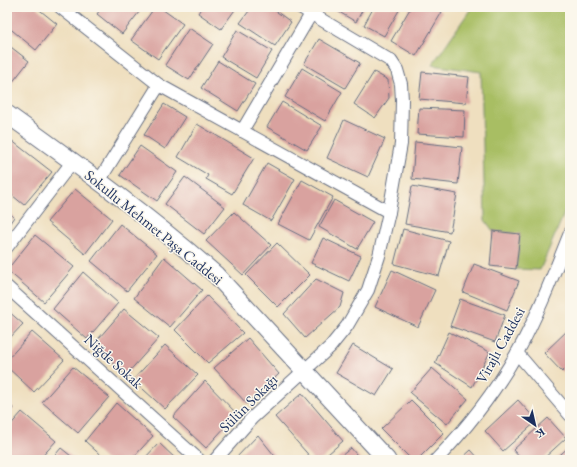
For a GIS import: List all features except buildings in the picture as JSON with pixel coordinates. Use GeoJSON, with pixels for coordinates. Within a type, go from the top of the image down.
{"type":"FeatureCollection","features":[{"type":"Feature","properties":{"kind":"main road","name":"Sokullu Mehmet Paşa Caddesi"},"geometry":{"type":"LineString","coordinates":[[7,114],[99,181],[197,258],[216,275],[387,460]]}},
{"type":"Feature","properties":{"kind":"street"},"geometry":{"type":"LineString","coordinates":[[60,7],[159,85],[389,212]]}},
{"type":"Feature","properties":{"kind":"street","name":"Sülün Sokağı"},"geometry":{"type":"LineString","coordinates":[[215,460],[252,418],[330,347],[347,326],[368,290],[379,256],[389,212],[401,144],[402,100],[401,84],[397,70],[391,61],[300,7]]}},
{"type":"Feature","properties":{"kind":"street"},"geometry":{"type":"LineString","coordinates":[[242,131],[311,14]]}},
{"type":"Feature","properties":{"kind":"street"},"geometry":{"type":"LineString","coordinates":[[99,181],[159,85]]}},
{"type":"Feature","properties":{"kind":"street"},"geometry":{"type":"LineString","coordinates":[[7,247],[73,161]]}},
{"type":"Feature","properties":{"kind":"street","name":"Virajlı Caddesi"},"geometry":{"type":"LineString","coordinates":[[436,460],[448,448],[486,402],[517,353],[538,310],[570,233]]}},
{"type":"Feature","properties":{"kind":"street","name":"Niğde Sokak"},"geometry":{"type":"LineString","coordinates":[[7,287],[199,460]]}},
{"type":"Feature","properties":{"kind":"street"},"geometry":{"type":"LineString","coordinates":[[517,353],[570,415]]}},
{"type":"Feature","properties":{"kind":"green space"},"geometry":{"type":"Polygon","coordinates":[[[472,7],[570,7],[570,200],[540,270],[516,269],[520,234],[493,231],[485,220],[481,72],[432,65],[472,7]]]}}]}
